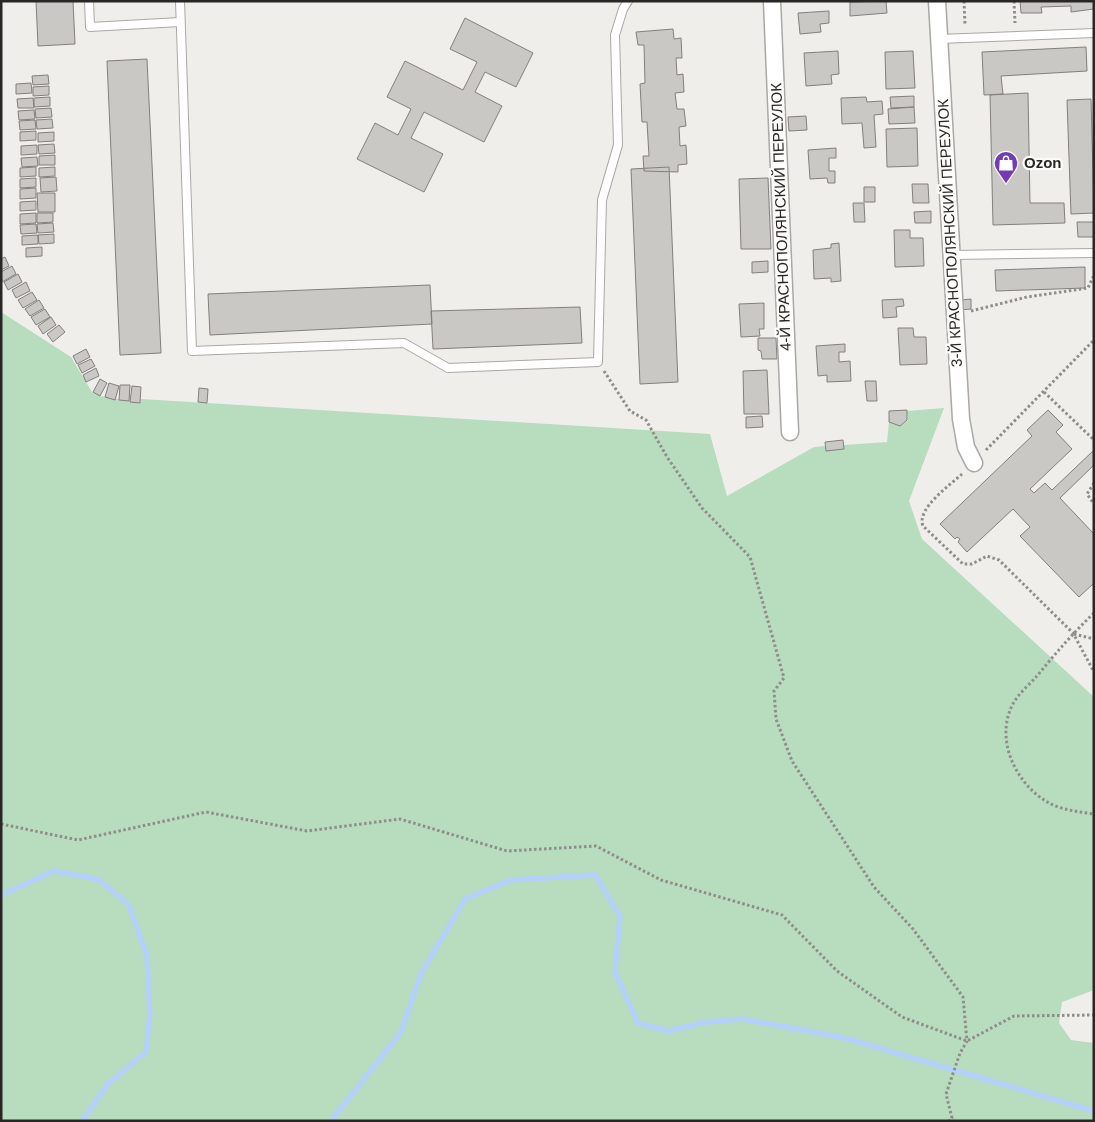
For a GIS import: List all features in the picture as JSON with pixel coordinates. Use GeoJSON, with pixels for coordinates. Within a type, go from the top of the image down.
{"type":"FeatureCollection","features":[{"type":"Feature","properties":{"kind":"street","name":"4-Й КРАСНОПОЛЯНСКИЙ ПЕРЕУЛОК"},"geometry":{"type":"LineString","coordinates":[[772,1],[790,432]]}},
{"type":"Feature","properties":{"kind":"street","name":"3-Й КРАСНОПОЛЯНСКИЙ ПЕРЕУЛОК"},"geometry":{"type":"LineString","coordinates":[[937,1],[962,430],[966,447],[974,462]]}},
{"type":"Feature","properties":{"kind":"lane"},"geometry":{"type":"LineString","coordinates":[[89,1],[90,26],[180,22]]}},
{"type":"Feature","properties":{"kind":"lane"},"geometry":{"type":"LineString","coordinates":[[180,1],[192,351],[404,343],[448,368],[598,362],[602,200],[618,145],[615,35],[623,9],[628,1]]}},
{"type":"Feature","properties":{"kind":"lane"},"geometry":{"type":"LineString","coordinates":[[939,39],[1094,32]]}},
{"type":"Feature","properties":{"kind":"lane"},"geometry":{"type":"LineString","coordinates":[[953,255],[1094,253]]}},
{"type":"Feature","properties":{"kind":"path"},"geometry":{"type":"LineString","coordinates":[[964,1],[965,38]]}},
{"type":"Feature","properties":{"kind":"path"},"geometry":{"type":"LineString","coordinates":[[1014,1],[1015,36]]}},
{"type":"Feature","properties":{"kind":"path"},"geometry":{"type":"LineString","coordinates":[[956,312],[973,311],[1030,296],[1086,288],[1094,274]]}},
{"type":"Feature","properties":{"kind":"path"},"geometry":{"type":"LineString","coordinates":[[1094,340],[925,510],[921,518],[924,526],[963,564],[972,564],[986,556],[996,558],[1073,634],[1094,672]]}},
{"type":"Feature","properties":{"kind":"path"},"geometry":{"type":"LineString","coordinates":[[598,362],[630,411],[646,420],[667,457],[702,508],[750,557],[784,678],[774,691],[776,719],[792,760],[874,887],[913,928],[963,997],[968,1041]]}},
{"type":"Feature","properties":{"kind":"path"},"geometry":{"type":"LineString","coordinates":[[1044,392],[1094,440]]}},
{"type":"Feature","properties":{"kind":"path"},"geometry":{"type":"LineString","coordinates":[[1094,483],[1087,494],[1094,504]]}},
{"type":"Feature","properties":{"kind":"path"},"geometry":{"type":"LineString","coordinates":[[1094,614],[1073,634],[1014,702],[1007,726],[1008,749],[1016,772],[1031,791],[1051,804],[1094,814]]}},
{"type":"Feature","properties":{"kind":"path"},"geometry":{"type":"LineString","coordinates":[[1073,634],[1094,639]]}},
{"type":"Feature","properties":{"kind":"path"},"geometry":{"type":"LineString","coordinates":[[1,824],[78,840],[206,812],[307,831],[400,819],[507,851],[596,846],[661,880],[782,915],[837,971],[902,1017],[968,1041]]}},
{"type":"Feature","properties":{"kind":"path"},"geometry":{"type":"LineString","coordinates":[[952,1120],[946,1094],[960,1053],[968,1041],[1014,1016],[1094,1015]]}},
{"type":"Feature","properties":{"kind":"green space"},"geometry":{"type":"Polygon","coordinates":[[[1,312],[71,357],[92,392],[100,396],[140,403],[141,399],[710,434],[727,496],[814,447],[825,446],[826,451],[844,449],[844,445],[887,442],[889,422],[900,426],[908,420],[907,411],[944,408],[909,501],[922,539],[1094,697],[1094,990],[1062,1002],[1059,1023],[1071,1040],[1094,1043],[1094,1121],[1,1121],[1,312]]]}},
{"type":"Feature","properties":{"kind":"building"},"geometry":{"type":"Polygon","coordinates":[[[36,1],[73,1],[75,44],[38,46],[36,1]]]}},
{"type":"Feature","properties":{"kind":"building"},"geometry":{"type":"Polygon","coordinates":[[[886,1],[887,13],[850,16],[850,2],[886,1]]]}},
{"type":"Feature","properties":{"kind":"building"},"geometry":{"type":"Polygon","coordinates":[[[1020,1],[1094,1],[1094,9],[1071,12],[1071,6],[1041,7],[1042,13],[1021,13],[1020,1]]]}},
{"type":"Feature","properties":{"kind":"building"},"geometry":{"type":"Polygon","coordinates":[[[829,11],[829,23],[820,24],[821,32],[800,34],[798,13],[829,11]]]}},
{"type":"Feature","properties":{"kind":"building"},"geometry":{"type":"Polygon","coordinates":[[[465,18],[533,53],[516,87],[485,72],[475,92],[502,106],[484,142],[424,112],[411,138],[443,154],[424,192],[357,159],[375,123],[398,135],[411,109],[387,97],[405,61],[463,90],[477,62],[450,49],[465,18]]]}},
{"type":"Feature","properties":{"kind":"building"},"geometry":{"type":"Polygon","coordinates":[[[673,29],[674,39],[681,38],[682,58],[676,58],[677,75],[683,74],[684,92],[675,93],[677,109],[684,109],[686,126],[679,127],[680,146],[686,145],[687,164],[678,165],[678,172],[644,171],[643,156],[649,156],[647,122],[642,122],[640,84],[645,83],[644,45],[638,45],[636,32],[673,29]]]}},
{"type":"Feature","properties":{"kind":"building"},"geometry":{"type":"Polygon","coordinates":[[[1086,47],[1087,71],[1001,76],[1003,94],[984,95],[982,52],[1086,47]]]}},
{"type":"Feature","properties":{"kind":"building"},"geometry":{"type":"Polygon","coordinates":[[[838,51],[839,74],[831,75],[832,84],[806,86],[804,53],[838,51]]]}},
{"type":"Feature","properties":{"kind":"building"},"geometry":{"type":"Polygon","coordinates":[[[913,51],[915,88],[886,89],[885,52],[913,51]]]}},
{"type":"Feature","properties":{"kind":"building"},"geometry":{"type":"Polygon","coordinates":[[[147,59],[161,353],[120,355],[107,61],[147,59]]]}},
{"type":"Feature","properties":{"kind":"building"},"geometry":{"type":"Polygon","coordinates":[[[48,75],[49,84],[33,85],[32,76],[48,75]]]}},
{"type":"Feature","properties":{"kind":"building"},"geometry":{"type":"Polygon","coordinates":[[[31,83],[32,93],[16,94],[16,84],[31,83]]]}},
{"type":"Feature","properties":{"kind":"building"},"geometry":{"type":"Polygon","coordinates":[[[49,86],[49,95],[33,96],[33,87],[49,86]]]}},
{"type":"Feature","properties":{"kind":"building"},"geometry":{"type":"Polygon","coordinates":[[[1028,93],[1030,203],[1064,203],[1065,223],[993,225],[990,95],[1028,93]]]}},
{"type":"Feature","properties":{"kind":"building"},"geometry":{"type":"Polygon","coordinates":[[[914,96],[914,107],[891,108],[890,97],[914,96]]]}},
{"type":"Feature","properties":{"kind":"building"},"geometry":{"type":"Polygon","coordinates":[[[50,97],[50,106],[34,107],[34,98],[50,97]]]}},
{"type":"Feature","properties":{"kind":"building"},"geometry":{"type":"Polygon","coordinates":[[[866,97],[867,102],[882,101],[883,114],[874,115],[876,147],[864,148],[862,123],[842,124],[841,98],[866,97]]]}},
{"type":"Feature","properties":{"kind":"building"},"geometry":{"type":"Polygon","coordinates":[[[33,98],[34,108],[18,108],[17,99],[33,98]]]}},
{"type":"Feature","properties":{"kind":"building"},"geometry":{"type":"Polygon","coordinates":[[[1091,99],[1094,213],[1071,214],[1067,100],[1091,99]]]}},
{"type":"Feature","properties":{"kind":"building"},"geometry":{"type":"Polygon","coordinates":[[[914,107],[915,123],[889,124],[888,109],[914,107]]]}},
{"type":"Feature","properties":{"kind":"building"},"geometry":{"type":"Polygon","coordinates":[[[51,108],[52,117],[36,118],[35,109],[51,108]]]}},
{"type":"Feature","properties":{"kind":"building"},"geometry":{"type":"Polygon","coordinates":[[[34,110],[35,119],[19,120],[18,111],[34,110]]]}},
{"type":"Feature","properties":{"kind":"building"},"geometry":{"type":"Polygon","coordinates":[[[806,116],[807,130],[789,131],[788,117],[806,116]]]}},
{"type":"Feature","properties":{"kind":"building"},"geometry":{"type":"Polygon","coordinates":[[[52,119],[53,128],[37,129],[36,120],[52,119]]]}},
{"type":"Feature","properties":{"kind":"building"},"geometry":{"type":"Polygon","coordinates":[[[35,120],[36,129],[20,130],[19,121],[35,120]]]}},
{"type":"Feature","properties":{"kind":"building"},"geometry":{"type":"Polygon","coordinates":[[[917,128],[918,166],[887,167],[886,129],[917,128]]]}},
{"type":"Feature","properties":{"kind":"building"},"geometry":{"type":"Polygon","coordinates":[[[36,131],[36,140],[20,141],[20,132],[36,131]]]}},
{"type":"Feature","properties":{"kind":"building"},"geometry":{"type":"Polygon","coordinates":[[[54,132],[54,141],[38,142],[38,133],[54,132]]]}},
{"type":"Feature","properties":{"kind":"building"},"geometry":{"type":"Polygon","coordinates":[[[54,144],[55,153],[39,154],[38,145],[54,144]]]}},
{"type":"Feature","properties":{"kind":"building"},"geometry":{"type":"Polygon","coordinates":[[[37,145],[37,154],[21,155],[21,146],[37,145]]]}},
{"type":"Feature","properties":{"kind":"building"},"geometry":{"type":"Polygon","coordinates":[[[836,148],[836,158],[829,158],[829,171],[835,171],[835,183],[828,183],[827,178],[810,179],[808,150],[836,148]]]}},
{"type":"Feature","properties":{"kind":"building"},"geometry":{"type":"Polygon","coordinates":[[[55,155],[55,165],[39,165],[39,156],[55,155]]]}},
{"type":"Feature","properties":{"kind":"building"},"geometry":{"type":"Polygon","coordinates":[[[37,157],[38,166],[22,167],[21,158],[37,157]]]}},
{"type":"Feature","properties":{"kind":"building"},"geometry":{"type":"Polygon","coordinates":[[[36,167],[36,176],[20,177],[20,168],[36,167]]]}},
{"type":"Feature","properties":{"kind":"building"},"geometry":{"type":"Polygon","coordinates":[[[55,167],[55,176],[39,177],[39,168],[55,167]]]}},
{"type":"Feature","properties":{"kind":"building"},"geometry":{"type":"Polygon","coordinates":[[[669,167],[678,382],[640,384],[631,169],[669,167]]]}},
{"type":"Feature","properties":{"kind":"building"},"geometry":{"type":"Polygon","coordinates":[[[56,177],[57,191],[41,192],[40,178],[56,177]]]}},
{"type":"Feature","properties":{"kind":"building"},"geometry":{"type":"Polygon","coordinates":[[[36,178],[36,187],[20,188],[20,179],[36,178]]]}},
{"type":"Feature","properties":{"kind":"building"},"geometry":{"type":"Polygon","coordinates":[[[768,178],[771,249],[741,249],[739,179],[768,178]]]}},
{"type":"Feature","properties":{"kind":"building"},"geometry":{"type":"Polygon","coordinates":[[[912,184],[928,184],[929,203],[913,203],[912,184]]]}},
{"type":"Feature","properties":{"kind":"building"},"geometry":{"type":"Polygon","coordinates":[[[864,187],[875,187],[875,202],[864,202],[864,187]]]}},
{"type":"Feature","properties":{"kind":"building"},"geometry":{"type":"Polygon","coordinates":[[[36,188],[36,198],[20,199],[20,189],[36,188]]]}},
{"type":"Feature","properties":{"kind":"building"},"geometry":{"type":"Polygon","coordinates":[[[37,193],[55,193],[55,212],[38,212],[37,193]]]}},
{"type":"Feature","properties":{"kind":"building"},"geometry":{"type":"Polygon","coordinates":[[[36,201],[36,210],[20,211],[20,202],[36,201]]]}},
{"type":"Feature","properties":{"kind":"building"},"geometry":{"type":"Polygon","coordinates":[[[853,203],[864,203],[865,222],[854,222],[853,203]]]}},
{"type":"Feature","properties":{"kind":"building"},"geometry":{"type":"Polygon","coordinates":[[[931,211],[931,223],[915,223],[914,212],[931,211]]]}},
{"type":"Feature","properties":{"kind":"building"},"geometry":{"type":"Polygon","coordinates":[[[36,213],[36,223],[20,224],[20,214],[36,213]]]}},
{"type":"Feature","properties":{"kind":"building"},"geometry":{"type":"Polygon","coordinates":[[[37,213],[53,213],[53,222],[37,223],[37,213]]]}},
{"type":"Feature","properties":{"kind":"building"},"geometry":{"type":"Polygon","coordinates":[[[1077,222],[1094,222],[1094,237],[1078,237],[1077,222]]]}},
{"type":"Feature","properties":{"kind":"building"},"geometry":{"type":"Polygon","coordinates":[[[53,223],[54,232],[38,233],[37,224],[53,223]]]}},
{"type":"Feature","properties":{"kind":"building"},"geometry":{"type":"Polygon","coordinates":[[[36,224],[37,233],[21,234],[20,225],[36,224]]]}},
{"type":"Feature","properties":{"kind":"building"},"geometry":{"type":"Polygon","coordinates":[[[894,230],[910,230],[910,238],[923,238],[924,266],[895,267],[894,230]]]}},
{"type":"Feature","properties":{"kind":"building"},"geometry":{"type":"Polygon","coordinates":[[[54,234],[54,243],[39,244],[38,235],[54,234]]]}},
{"type":"Feature","properties":{"kind":"building"},"geometry":{"type":"Polygon","coordinates":[[[38,235],[38,244],[22,245],[22,236],[38,235]]]}},
{"type":"Feature","properties":{"kind":"building"},"geometry":{"type":"Polygon","coordinates":[[[839,243],[841,281],[831,282],[831,278],[814,279],[813,250],[831,248],[831,244],[839,243]]]}},
{"type":"Feature","properties":{"kind":"building"},"geometry":{"type":"Polygon","coordinates":[[[42,247],[42,256],[26,257],[26,248],[42,247]]]}},
{"type":"Feature","properties":{"kind":"building"},"geometry":{"type":"Polygon","coordinates":[[[5,257],[9,266],[1,270],[1,259],[5,257]]]}},
{"type":"Feature","properties":{"kind":"building"},"geometry":{"type":"Polygon","coordinates":[[[768,261],[768,272],[752,273],[752,262],[768,261]]]}},
{"type":"Feature","properties":{"kind":"building"},"geometry":{"type":"Polygon","coordinates":[[[12,266],[16,274],[2,282],[1,272],[12,266]]]}},
{"type":"Feature","properties":{"kind":"building"},"geometry":{"type":"Polygon","coordinates":[[[1085,267],[1085,288],[996,291],[995,270],[1085,267]]]}},
{"type":"Feature","properties":{"kind":"building"},"geometry":{"type":"Polygon","coordinates":[[[18,274],[22,282],[8,290],[4,282],[18,274]]]}},
{"type":"Feature","properties":{"kind":"building"},"geometry":{"type":"Polygon","coordinates":[[[26,282],[30,291],[16,298],[12,290],[26,282]]]}},
{"type":"Feature","properties":{"kind":"building"},"geometry":{"type":"Polygon","coordinates":[[[430,285],[432,324],[210,335],[208,294],[430,285]]]}},
{"type":"Feature","properties":{"kind":"building"},"geometry":{"type":"Polygon","coordinates":[[[32,292],[37,300],[23,308],[18,300],[32,292]]]}},
{"type":"Feature","properties":{"kind":"building"},"geometry":{"type":"Polygon","coordinates":[[[903,299],[904,306],[896,307],[897,317],[883,318],[882,300],[903,299]]]}},
{"type":"Feature","properties":{"kind":"building"},"geometry":{"type":"Polygon","coordinates":[[[971,299],[971,309],[960,310],[960,300],[971,299]]]}},
{"type":"Feature","properties":{"kind":"building"},"geometry":{"type":"Polygon","coordinates":[[[39,300],[44,308],[30,316],[25,309],[39,300]]]}},
{"type":"Feature","properties":{"kind":"building"},"geometry":{"type":"Polygon","coordinates":[[[764,303],[764,329],[759,329],[760,336],[741,337],[739,304],[764,303]]]}},
{"type":"Feature","properties":{"kind":"building"},"geometry":{"type":"Polygon","coordinates":[[[580,307],[582,343],[433,349],[431,311],[580,307]]]}},
{"type":"Feature","properties":{"kind":"building"},"geometry":{"type":"Polygon","coordinates":[[[45,309],[50,317],[36,325],[31,317],[45,309]]]}},
{"type":"Feature","properties":{"kind":"building"},"geometry":{"type":"Polygon","coordinates":[[[51,317],[56,325],[43,334],[38,326],[51,317]]]}},
{"type":"Feature","properties":{"kind":"building"},"geometry":{"type":"Polygon","coordinates":[[[59,325],[65,332],[53,342],[47,334],[59,325]]]}},
{"type":"Feature","properties":{"kind":"building"},"geometry":{"type":"Polygon","coordinates":[[[898,328],[913,328],[914,337],[926,337],[927,364],[900,365],[898,328]]]}},
{"type":"Feature","properties":{"kind":"building"},"geometry":{"type":"Polygon","coordinates":[[[758,338],[776,338],[777,359],[762,359],[761,351],[758,350],[758,338]]]}},
{"type":"Feature","properties":{"kind":"building"},"geometry":{"type":"Polygon","coordinates":[[[845,344],[845,352],[839,352],[839,362],[850,361],[851,381],[827,382],[827,375],[818,376],[816,346],[845,344]]]}},
{"type":"Feature","properties":{"kind":"building"},"geometry":{"type":"Polygon","coordinates":[[[86,349],[90,357],[77,364],[73,356],[86,349]]]}},
{"type":"Feature","properties":{"kind":"building"},"geometry":{"type":"Polygon","coordinates":[[[91,359],[95,366],[82,373],[78,365],[91,359]]]}},
{"type":"Feature","properties":{"kind":"building"},"geometry":{"type":"Polygon","coordinates":[[[96,368],[99,376],[86,382],[83,375],[96,368]]]}},
{"type":"Feature","properties":{"kind":"building"},"geometry":{"type":"Polygon","coordinates":[[[767,370],[769,414],[744,414],[743,371],[767,370]]]}},
{"type":"Feature","properties":{"kind":"building"},"geometry":{"type":"Polygon","coordinates":[[[100,379],[107,383],[100,396],[93,392],[100,379]]]}},
{"type":"Feature","properties":{"kind":"building"},"geometry":{"type":"Polygon","coordinates":[[[865,381],[876,381],[877,401],[867,401],[865,381]]]}},
{"type":"Feature","properties":{"kind":"building"},"geometry":{"type":"Polygon","coordinates":[[[109,383],[119,386],[115,400],[105,397],[109,383]]]}},
{"type":"Feature","properties":{"kind":"building"},"geometry":{"type":"Polygon","coordinates":[[[120,385],[130,385],[129,401],[119,400],[120,385]]]}},
{"type":"Feature","properties":{"kind":"building"},"geometry":{"type":"Polygon","coordinates":[[[132,386],[141,387],[140,403],[130,402],[132,386]]]}},
{"type":"Feature","properties":{"kind":"building"},"geometry":{"type":"Polygon","coordinates":[[[199,388],[208,389],[207,403],[198,402],[199,388]]]}},
{"type":"Feature","properties":{"kind":"building"},"geometry":{"type":"Polygon","coordinates":[[[907,410],[907,420],[900,426],[889,422],[889,411],[907,410]]]}},
{"type":"Feature","properties":{"kind":"building"},"geometry":{"type":"Polygon","coordinates":[[[1048,410],[1063,425],[1056,432],[1072,449],[1030,489],[1034,493],[1045,483],[1052,490],[1094,450],[1094,465],[1060,498],[1094,534],[1094,583],[1079,597],[1020,536],[1030,527],[1013,509],[967,552],[958,542],[960,539],[957,537],[955,539],[940,524],[1032,436],[1027,430],[1048,410]]]}},
{"type":"Feature","properties":{"kind":"building"},"geometry":{"type":"Polygon","coordinates":[[[762,416],[763,427],[746,428],[746,417],[762,416]]]}},
{"type":"Feature","properties":{"kind":"building"},"geometry":{"type":"Polygon","coordinates":[[[843,440],[844,449],[826,451],[825,442],[843,440]]]}},
{"type":"Feature","properties":{"kind":"waterway"},"geometry":{"type":"LineString","coordinates":[[1,895],[54,871],[98,879],[129,905],[147,956],[150,1014],[146,1052],[108,1084],[82,1121]]}},
{"type":"Feature","properties":{"kind":"waterway"},"geometry":{"type":"LineString","coordinates":[[331,1121],[401,1032],[421,974],[465,899],[511,880],[595,875],[620,916],[615,972],[638,1023],[668,1031],[707,1022],[743,1019],[845,1038],[1094,1111]]}},
{"type":"Feature","properties":{"kind":"place","name":"Ozon"},"geometry":{"type":"Point","coordinates":[1006,184]}}]}
